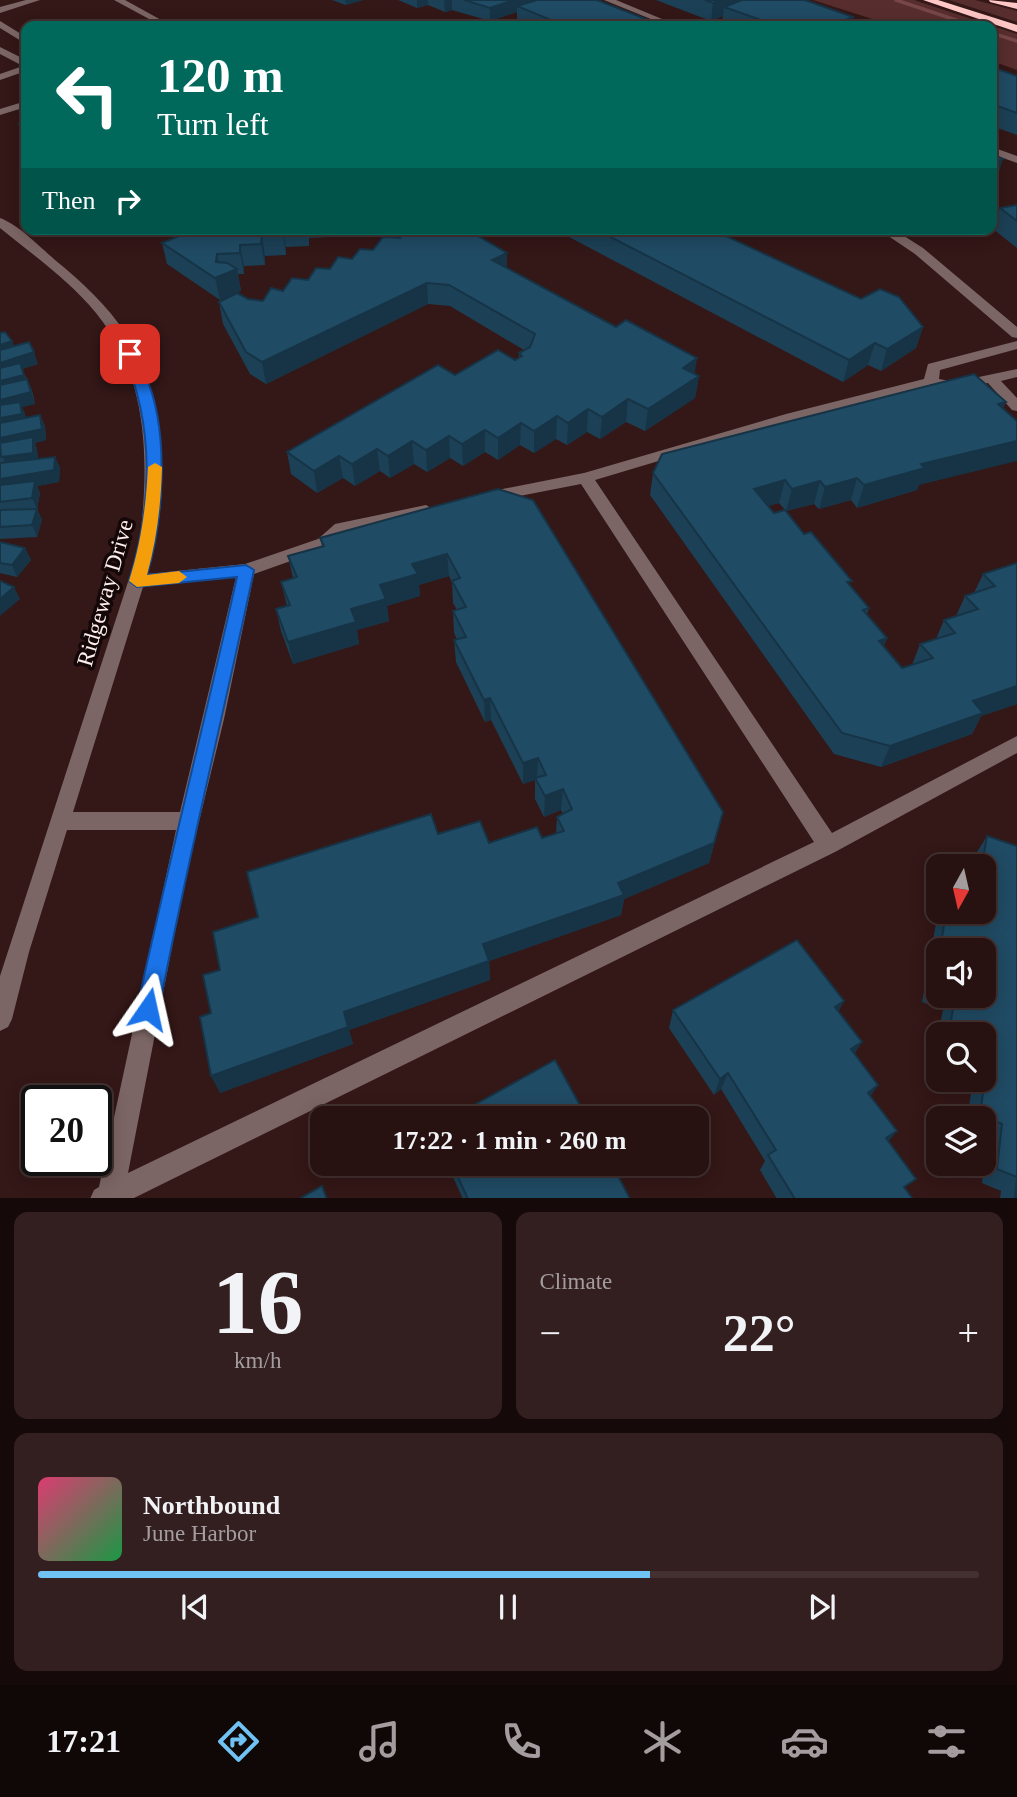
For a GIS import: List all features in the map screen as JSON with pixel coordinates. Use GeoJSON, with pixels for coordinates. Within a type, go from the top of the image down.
{"type":"FeatureCollection","features":[{"type":"Feature","properties":{"kind":"highway"},"geometry":{"type":"LineString","coordinates":[[928,0],[992,21]]}},
{"type":"Feature","properties":{"kind":"highway"},"geometry":{"type":"LineString","coordinates":[[994,0],[1017,6]]}},
{"type":"Feature","properties":{"kind":"highway"},"geometry":{"type":"LineString","coordinates":[[997,22],[1017,29]]}},
{"type":"Feature","properties":{"kind":"street"},"geometry":{"type":"LineString","coordinates":[[0,9],[37,0]]}},
{"type":"Feature","properties":{"kind":"street"},"geometry":{"type":"LineString","coordinates":[[118,0],[158,21]]}},
{"type":"Feature","properties":{"kind":"street"},"geometry":{"type":"LineString","coordinates":[[608,0],[662,21]]}},
{"type":"Feature","properties":{"kind":"street"},"geometry":{"type":"LineString","coordinates":[[0,24],[21,39]]}},
{"type":"Feature","properties":{"kind":"street"},"geometry":{"type":"LineString","coordinates":[[0,49],[21,43]]}},
{"type":"Feature","properties":{"kind":"street"},"geometry":{"type":"LineString","coordinates":[[0,49],[21,63]]}},
{"type":"Feature","properties":{"kind":"street"},"geometry":{"type":"LineString","coordinates":[[0,77],[21,68]]}},
{"type":"Feature","properties":{"kind":"street"},"geometry":{"type":"LineString","coordinates":[[0,112],[21,106]]}},
{"type":"Feature","properties":{"kind":"street"},"geometry":{"type":"LineString","coordinates":[[997,152],[1017,160]]}},
{"type":"Feature","properties":{"kind":"street","name":"Ridgeway Drive"},"geometry":{"type":"LineString","coordinates":[[0,222],[76,285],[101,310],[130,354],[142,382],[151,426],[155,467],[147,548],[0,1019]]}},
{"type":"Feature","properties":{"kind":"street"},"geometry":{"type":"LineString","coordinates":[[893,235],[938,266],[1017,334]]}},
{"type":"Feature","properties":{"kind":"street"},"geometry":{"type":"LineString","coordinates":[[931,382],[933,367],[1017,345]]}},
{"type":"Feature","properties":{"kind":"street"},"geometry":{"type":"LineString","coordinates":[[476,500],[585,478],[791,417],[931,382],[955,386],[1017,373]]}},
{"type":"Feature","properties":{"kind":"street"},"geometry":{"type":"LineString","coordinates":[[991,378],[1017,407]]}},
{"type":"Feature","properties":{"kind":"street"},"geometry":{"type":"LineString","coordinates":[[585,478],[828,845]]}},
{"type":"Feature","properties":{"kind":"street"},"geometry":{"type":"LineString","coordinates":[[137,581],[246,570],[324,543],[341,528],[449,505]]}},
{"type":"Feature","properties":{"kind":"street"},"geometry":{"type":"LineString","coordinates":[[106,1198],[246,570]]}},
{"type":"Feature","properties":{"kind":"street"},"geometry":{"type":"LineString","coordinates":[[106,1198],[828,845],[1017,744]]}},
{"type":"Feature","properties":{"kind":"street"},"geometry":{"type":"LineString","coordinates":[[60,821],[188,821]]}},
{"type":"Feature","properties":{"kind":"shaded area"},"geometry":{"type":"Polygon","coordinates":[[[813,0],[914,0],[978,21],[878,21],[813,0]]]}},
{"type":"Feature","properties":{"kind":"shaded area"},"geometry":{"type":"Polygon","coordinates":[[[949,0],[975,0],[1017,11],[1017,22],[949,0]]]}},
{"type":"Feature","properties":{"kind":"shaded area"},"geometry":{"type":"Polygon","coordinates":[[[997,27],[1017,34],[1017,70],[997,63],[997,27]]]}},
{"type":"Feature","properties":{"kind":"building"},"geometry":{"type":"Polygon","coordinates":[[[464,0],[514,0],[490,8],[464,0]]]}},
{"type":"Feature","properties":{"kind":"building"},"geometry":{"type":"Polygon","coordinates":[[[537,0],[597,0],[651,21],[553,21],[517,6],[537,0]]]}},
{"type":"Feature","properties":{"kind":"building"},"geometry":{"type":"Polygon","coordinates":[[[742,0],[805,0],[853,17],[843,21],[764,21],[724,7],[742,0]]]}},
{"type":"Feature","properties":{"kind":"building"},"geometry":{"type":"Polygon","coordinates":[[[997,69],[1017,76],[1017,113],[997,106],[997,69]]]}},
{"type":"Feature","properties":{"kind":"building"},"geometry":{"type":"Polygon","coordinates":[[[1017,205],[1017,221],[1000,208],[1017,205]]]}},
{"type":"Feature","properties":{"kind":"building"},"geometry":{"type":"Polygon","coordinates":[[[181,235],[262,235],[261,244],[240,245],[240,253],[217,254],[216,262],[227,263],[237,269],[215,278],[162,243],[181,235]]]}},
{"type":"Feature","properties":{"kind":"building"},"geometry":{"type":"Polygon","coordinates":[[[401,235],[476,235],[507,253],[492,260],[616,327],[626,320],[697,358],[683,368],[699,376],[648,409],[628,399],[602,417],[588,409],[568,423],[557,416],[534,431],[521,423],[498,438],[485,430],[462,444],[449,436],[426,450],[412,441],[388,456],[377,449],[352,464],[339,456],[314,471],[287,452],[438,365],[455,375],[498,350],[515,360],[522,356],[519,353],[530,347],[535,334],[449,285],[427,283],[262,362],[246,352],[219,302],[237,293],[248,299],[263,301],[271,288],[283,291],[292,278],[308,280],[316,268],[330,269],[338,257],[352,259],[360,249],[373,250],[383,237],[400,238],[401,235]]]}},
{"type":"Feature","properties":{"kind":"building"},"geometry":{"type":"Polygon","coordinates":[[[607,235],[724,235],[861,299],[880,289],[899,297],[923,327],[887,349],[875,343],[849,360],[607,235]]]}},
{"type":"Feature","properties":{"kind":"building"},"geometry":{"type":"Polygon","coordinates":[[[5,332],[12,341],[0,345],[0,333],[5,332]]]}},
{"type":"Feature","properties":{"kind":"building"},"geometry":{"type":"Polygon","coordinates":[[[29,342],[34,352],[0,363],[0,350],[29,342]]]}},
{"type":"Feature","properties":{"kind":"building"},"geometry":{"type":"Polygon","coordinates":[[[20,363],[24,375],[0,381],[0,368],[20,363]]]}},
{"type":"Feature","properties":{"kind":"building"},"geometry":{"type":"Polygon","coordinates":[[[974,374],[1006,402],[998,404],[1017,421],[1017,441],[921,464],[925,468],[864,485],[857,478],[825,487],[820,481],[792,489],[785,480],[754,489],[774,513],[785,510],[804,534],[811,532],[852,581],[847,582],[869,608],[863,610],[887,638],[879,641],[902,668],[933,658],[920,644],[955,633],[944,620],[978,609],[965,596],[995,586],[983,574],[1017,563],[1017,686],[973,701],[983,713],[890,746],[842,733],[653,473],[662,454],[974,374]]]}},
{"type":"Feature","properties":{"kind":"building"},"geometry":{"type":"Polygon","coordinates":[[[27,379],[31,392],[0,400],[0,385],[27,379]]]}},
{"type":"Feature","properties":{"kind":"building"},"geometry":{"type":"Polygon","coordinates":[[[20,402],[22,414],[0,418],[0,405],[20,402]]]}},
{"type":"Feature","properties":{"kind":"building"},"geometry":{"type":"Polygon","coordinates":[[[40,415],[42,429],[0,438],[0,423],[40,415]]]}},
{"type":"Feature","properties":{"kind":"building"},"geometry":{"type":"Polygon","coordinates":[[[33,437],[33,453],[1,457],[0,443],[33,437]]]}},
{"type":"Feature","properties":{"kind":"building"},"geometry":{"type":"Polygon","coordinates":[[[55,457],[54,470],[0,479],[0,463],[55,457]]]}},
{"type":"Feature","properties":{"kind":"building"},"geometry":{"type":"Polygon","coordinates":[[[35,481],[32,498],[0,502],[0,485],[35,481]]]}},
{"type":"Feature","properties":{"kind":"building"},"geometry":{"type":"Polygon","coordinates":[[[498,489],[533,500],[723,812],[714,843],[618,883],[624,895],[483,944],[489,961],[344,1012],[348,1027],[211,1076],[200,1017],[211,1013],[203,975],[220,970],[213,932],[258,917],[247,872],[431,814],[438,834],[480,821],[489,843],[537,827],[542,838],[564,831],[557,817],[572,809],[563,789],[545,796],[535,778],[546,775],[538,758],[523,763],[490,698],[484,700],[454,640],[466,637],[453,611],[466,607],[452,581],[460,578],[447,554],[412,564],[418,574],[380,585],[386,599],[351,609],[356,622],[288,642],[276,609],[290,605],[281,582],[297,577],[288,556],[324,546],[320,538],[498,489]]]}},
{"type":"Feature","properties":{"kind":"building"},"geometry":{"type":"Polygon","coordinates":[[[37,509],[32,525],[0,527],[0,510],[37,509]]]}},
{"type":"Feature","properties":{"kind":"building"},"geometry":{"type":"Polygon","coordinates":[[[0,542],[25,548],[12,565],[0,563],[0,542]]]}},
{"type":"Feature","properties":{"kind":"building"},"geometry":{"type":"Polygon","coordinates":[[[0,581],[14,587],[0,599],[0,581]]]}},
{"type":"Feature","properties":{"kind":"building"},"geometry":{"type":"Polygon","coordinates":[[[987,836],[1017,846],[1017,1177],[997,1169],[1002,1124],[996,1122],[996,1106],[981,1106],[983,1092],[996,1092],[996,1022],[951,1022],[953,1008],[996,1008],[996,938],[942,938],[944,924],[996,924],[996,854],[984,854],[987,836]]]}},
{"type":"Feature","properties":{"kind":"building"},"geometry":{"type":"Polygon","coordinates":[[[797,940],[844,1001],[835,1007],[862,1042],[851,1049],[878,1085],[868,1093],[897,1131],[886,1138],[916,1179],[904,1187],[912,1198],[794,1198],[768,1155],[776,1150],[728,1073],[720,1079],[673,1010],[797,940]]]}},
{"type":"Feature","properties":{"kind":"building"},"geometry":{"type":"Polygon","coordinates":[[[555,1060],[580,1106],[473,1106],[555,1060]]]}},
{"type":"Feature","properties":{"kind":"building"},"geometry":{"type":"Polygon","coordinates":[[[457,1176],[618,1176],[629,1198],[468,1198],[457,1176]]]}},
{"type":"Feature","properties":{"kind":"building"},"geometry":{"type":"Polygon","coordinates":[[[322,1186],[327,1198],[301,1198],[322,1186]]]}},
{"type":"Feature","properties":{"kind":"waterway"},"geometry":{"type":"LineString","coordinates":[[896,0],[959,21]]}},
{"type":"Feature","properties":{"kind":"waterway"},"geometry":{"type":"LineString","coordinates":[[997,35],[1017,41]]}},
{"type":"Feature","properties":{"kind":"slow traffic"},"geometry":{"type":"LineString","coordinates":[[155,467],[154,500],[147,548],[137,581],[179,577]]}},
{"type":"Feature","properties":{"kind":"route"},"geometry":{"type":"LineString","coordinates":[[130,354],[142,382],[147,404],[155,467],[154,500],[147,548],[137,581],[246,570],[214,719],[175,875],[148,1009]]}}]}
